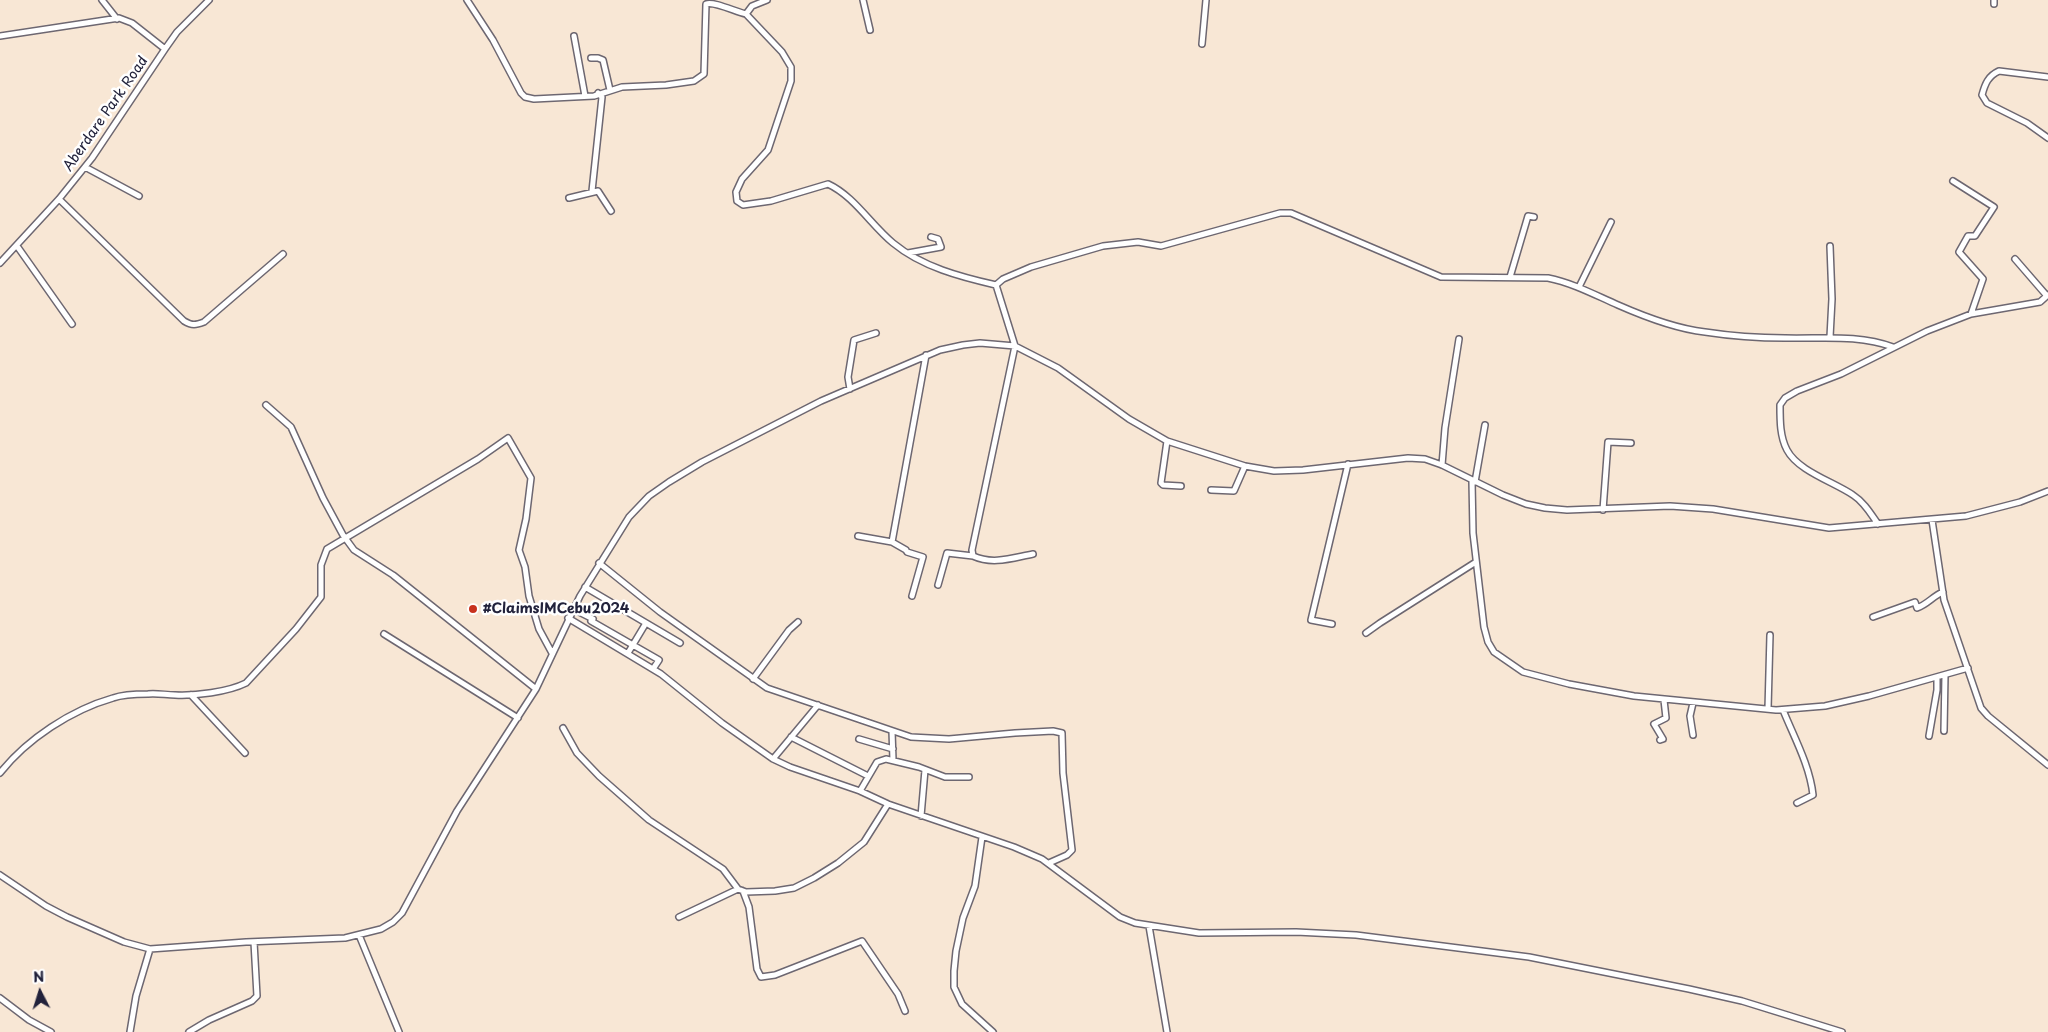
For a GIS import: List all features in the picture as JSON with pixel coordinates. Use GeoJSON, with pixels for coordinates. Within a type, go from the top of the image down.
{"type":"FeatureCollection","features":[{"type":"Feature","properties":{"kind":"street"},"geometry":{"type":"LineString","coordinates":[[102,0],[117,19]]}},
{"type":"Feature","properties":{"kind":"street","name":"Aberdare Park Road"},"geometry":{"type":"LineString","coordinates":[[0,263],[59,199],[85,167],[117,122],[164,49],[177,32],[209,0]]}},
{"type":"Feature","properties":{"kind":"street"},"geometry":{"type":"LineString","coordinates":[[467,0],[493,40],[521,93],[525,97],[534,99],[585,96],[622,87],[666,85],[694,81],[704,74],[706,4],[712,3],[733,12],[746,14],[782,52],[791,67],[791,81],[768,150],[742,179],[736,192],[736,201],[743,206],[771,201],[828,184],[835,187],[848,198],[894,244],[908,253],[949,272],[996,285]]}},
{"type":"Feature","properties":{"kind":"street"},"geometry":{"type":"LineString","coordinates":[[746,14],[752,6],[767,0]]}},
{"type":"Feature","properties":{"kind":"street"},"geometry":{"type":"LineString","coordinates":[[863,0],[870,30]]}},
{"type":"Feature","properties":{"kind":"street"},"geometry":{"type":"LineString","coordinates":[[1202,44],[1206,0]]}},
{"type":"Feature","properties":{"kind":"street"},"geometry":{"type":"LineString","coordinates":[[0,36],[125,19],[164,49]]}},
{"type":"Feature","properties":{"kind":"street"},"geometry":{"type":"LineString","coordinates":[[574,36],[585,96]]}},
{"type":"Feature","properties":{"kind":"street"},"geometry":{"type":"LineString","coordinates":[[591,58],[603,60],[610,90]]}},
{"type":"Feature","properties":{"kind":"street"},"geometry":{"type":"LineString","coordinates":[[2048,77],[1999,71],[1993,74],[1985,83],[1982,95],[1987,103],[2027,123],[2048,138]]}},
{"type":"Feature","properties":{"kind":"street"},"geometry":{"type":"LineString","coordinates":[[592,191],[602,98],[598,93]]}},
{"type":"Feature","properties":{"kind":"street"},"geometry":{"type":"LineString","coordinates":[[85,167],[139,196]]}},
{"type":"Feature","properties":{"kind":"street"},"geometry":{"type":"LineString","coordinates":[[1953,181],[1994,207],[1974,236],[1968,236],[1959,252],[1983,278],[1971,314]]}},
{"type":"Feature","properties":{"kind":"street"},"geometry":{"type":"LineString","coordinates":[[569,198],[598,191],[611,211]]}},
{"type":"Feature","properties":{"kind":"street"},"geometry":{"type":"LineString","coordinates":[[59,199],[190,325],[195,326],[204,322],[283,254]]}},
{"type":"Feature","properties":{"kind":"street"},"geometry":{"type":"LineString","coordinates":[[996,285],[1003,279],[1032,267],[1103,246],[1138,242],[1161,246],[1280,213],[1290,213],[1441,277],[1548,278],[1564,281],[1621,306],[1683,328],[1705,332],[1782,338],[1830,337],[1882,343],[1893,347]]}},
{"type":"Feature","properties":{"kind":"street"},"geometry":{"type":"LineString","coordinates":[[1510,277],[1528,216],[1534,217]]}},
{"type":"Feature","properties":{"kind":"street"},"geometry":{"type":"LineString","coordinates":[[1579,287],[1611,222]]}},
{"type":"Feature","properties":{"kind":"street"},"geometry":{"type":"LineString","coordinates":[[908,253],[941,247],[938,239],[931,237]]}},
{"type":"Feature","properties":{"kind":"street"},"geometry":{"type":"LineString","coordinates":[[16,246],[72,324]]}},
{"type":"Feature","properties":{"kind":"street"},"geometry":{"type":"LineString","coordinates":[[1830,246],[1832,299],[1830,337]]}},
{"type":"Feature","properties":{"kind":"street"},"geometry":{"type":"LineString","coordinates":[[1878,524],[1866,506],[1855,496],[1798,463],[1788,451],[1782,435],[1780,406],[1785,398],[1797,391],[1841,374],[1927,331],[1971,314],[2040,302],[2047,295],[2015,260]]}},
{"type":"Feature","properties":{"kind":"street"},"geometry":{"type":"LineString","coordinates":[[973,556],[972,550],[1015,346],[996,285]]}},
{"type":"Feature","properties":{"kind":"street"},"geometry":{"type":"LineString","coordinates":[[850,389],[848,377],[854,340],[876,333]]}},
{"type":"Feature","properties":{"kind":"street"},"geometry":{"type":"LineString","coordinates":[[1442,465],[1445,428],[1458,339]]}},
{"type":"Feature","properties":{"kind":"street"},"geometry":{"type":"LineString","coordinates":[[0,875],[46,906],[67,917],[124,942],[150,949],[344,938],[381,929],[393,922],[402,913],[446,830],[475,781],[536,689],[568,618],[599,563],[629,516],[649,496],[669,482],[806,408],[926,355],[963,345],[1000,344],[1015,346],[1058,368],[1129,419],[1167,441],[1245,466],[1274,471],[1408,458],[1425,459],[1526,504],[1567,510],[1670,506],[1713,510],[1829,528],[1966,516],[2020,502],[2048,491]]}},
{"type":"Feature","properties":{"kind":"street"},"geometry":{"type":"LineString","coordinates":[[892,542],[926,355]]}},
{"type":"Feature","properties":{"kind":"street"},"geometry":{"type":"LineString","coordinates":[[266,405],[291,427],[323,498],[345,538],[354,550],[393,575],[536,689]]}},
{"type":"Feature","properties":{"kind":"street"},"geometry":{"type":"LineString","coordinates":[[1485,425],[1474,482],[1473,533],[1484,627],[1488,642],[1494,652],[1523,672],[1569,684],[1664,700],[1783,710],[1825,706],[1869,696],[1968,668]]}},
{"type":"Feature","properties":{"kind":"street"},"geometry":{"type":"LineString","coordinates":[[0,773],[12,757],[33,739],[61,721],[114,697],[150,693],[192,694],[239,687],[254,676],[296,629],[318,600],[322,592],[321,574],[324,555],[327,549],[478,459],[508,438],[531,478],[526,520],[519,550],[525,567],[529,596],[539,629],[552,653]]}},
{"type":"Feature","properties":{"kind":"street"},"geometry":{"type":"LineString","coordinates":[[1167,441],[1161,483],[1163,485],[1181,486]]}},
{"type":"Feature","properties":{"kind":"street"},"geometry":{"type":"LineString","coordinates":[[1603,510],[1608,442],[1631,443]]}},
{"type":"Feature","properties":{"kind":"street"},"geometry":{"type":"LineString","coordinates":[[1332,624],[1311,620],[1348,464]]}},
{"type":"Feature","properties":{"kind":"street"},"geometry":{"type":"LineString","coordinates":[[1211,490],[1234,491],[1245,466]]}},
{"type":"Feature","properties":{"kind":"street"},"geometry":{"type":"LineString","coordinates":[[1932,520],[1943,592],[1953,630],[1981,708],[1988,716],[2048,765]]}},
{"type":"Feature","properties":{"kind":"street"},"geometry":{"type":"LineString","coordinates":[[858,536],[892,542],[907,552],[923,557],[912,596]]}},
{"type":"Feature","properties":{"kind":"street"},"geometry":{"type":"LineString","coordinates":[[938,586],[947,554],[973,556],[986,561],[994,561],[1033,554]]}},
{"type":"Feature","properties":{"kind":"street"},"geometry":{"type":"LineString","coordinates":[[1366,633],[1476,562]]}},
{"type":"Feature","properties":{"kind":"street"},"geometry":{"type":"LineString","coordinates":[[599,563],[660,612],[767,688],[911,737],[929,739],[1052,731],[1062,733],[1063,773],[1072,850],[1067,855],[1049,863]]}},
{"type":"Feature","properties":{"kind":"street"},"geometry":{"type":"LineString","coordinates":[[585,587],[680,643]]}},
{"type":"Feature","properties":{"kind":"street"},"geometry":{"type":"LineString","coordinates":[[1873,617],[1914,602],[1916,608],[1926,605],[1943,592]]}},
{"type":"Feature","properties":{"kind":"street"},"geometry":{"type":"LineString","coordinates":[[573,609],[593,619],[587,629]]}},
{"type":"Feature","properties":{"kind":"street"},"geometry":{"type":"LineString","coordinates":[[568,618],[628,652],[653,669],[722,723],[773,758],[790,767],[860,791],[888,804],[1014,847],[1049,863],[1120,917],[1135,923],[1199,933],[1332,933],[1529,957],[1707,993],[1842,1032]]}},
{"type":"Feature","properties":{"kind":"street"},"geometry":{"type":"LineString","coordinates":[[591,621],[658,660],[653,669]]}},
{"type":"Feature","properties":{"kind":"street"},"geometry":{"type":"LineString","coordinates":[[753,679],[789,630],[798,622]]}},
{"type":"Feature","properties":{"kind":"street"},"geometry":{"type":"LineString","coordinates":[[628,652],[646,623]]}},
{"type":"Feature","properties":{"kind":"street"},"geometry":{"type":"LineString","coordinates":[[384,634],[518,718]]}},
{"type":"Feature","properties":{"kind":"street"},"geometry":{"type":"LineString","coordinates":[[1768,709],[1770,635]]}},
{"type":"Feature","properties":{"kind":"street"},"geometry":{"type":"LineString","coordinates":[[1944,731],[1945,675]]}},
{"type":"Feature","properties":{"kind":"street"},"geometry":{"type":"LineString","coordinates":[[1929,736],[1937,690],[1937,677]]}},
{"type":"Feature","properties":{"kind":"street"},"geometry":{"type":"LineString","coordinates":[[192,694],[246,753]]}},
{"type":"Feature","properties":{"kind":"street"},"geometry":{"type":"LineString","coordinates":[[1660,740],[1663,739],[1654,724],[1666,718],[1664,700]]}},
{"type":"Feature","properties":{"kind":"street"},"geometry":{"type":"LineString","coordinates":[[1693,735],[1690,716],[1694,703]]}},
{"type":"Feature","properties":{"kind":"street"},"geometry":{"type":"LineString","coordinates":[[773,758],[818,705]]}},
{"type":"Feature","properties":{"kind":"street"},"geometry":{"type":"LineString","coordinates":[[1783,710],[1803,758],[1812,788],[1813,795],[1797,803]]}},
{"type":"Feature","properties":{"kind":"street"},"geometry":{"type":"LineString","coordinates":[[563,728],[577,753],[599,776],[649,820],[723,868],[741,890],[749,907],[757,969],[761,977],[775,975],[862,941],[898,994],[904,1011]]}},
{"type":"Feature","properties":{"kind":"street"},"geometry":{"type":"LineString","coordinates":[[892,731],[893,760]]}},
{"type":"Feature","properties":{"kind":"street"},"geometry":{"type":"LineString","coordinates":[[791,737],[868,776]]}},
{"type":"Feature","properties":{"kind":"street"},"geometry":{"type":"LineString","coordinates":[[859,740],[893,749]]}},
{"type":"Feature","properties":{"kind":"street"},"geometry":{"type":"LineString","coordinates":[[860,791],[877,762],[881,760],[893,760],[945,777],[969,777]]}},
{"type":"Feature","properties":{"kind":"street"},"geometry":{"type":"LineString","coordinates":[[921,816],[925,770]]}},
{"type":"Feature","properties":{"kind":"street"},"geometry":{"type":"LineString","coordinates":[[679,917],[741,890],[776,891],[794,888],[814,878],[838,863],[864,842],[888,804]]}},
{"type":"Feature","properties":{"kind":"street"},"geometry":{"type":"LineString","coordinates":[[982,837],[975,886],[963,918],[956,951],[954,986],[962,1004],[993,1032]]}},
{"type":"Feature","properties":{"kind":"street"},"geometry":{"type":"LineString","coordinates":[[1149,926],[1167,1032]]}},
{"type":"Feature","properties":{"kind":"street"},"geometry":{"type":"LineString","coordinates":[[359,935],[399,1032]]}},
{"type":"Feature","properties":{"kind":"street"},"geometry":{"type":"LineString","coordinates":[[189,1032],[209,1020],[252,1001],[258,996],[254,942]]}},
{"type":"Feature","properties":{"kind":"street"},"geometry":{"type":"LineString","coordinates":[[130,1032],[136,996],[150,949]]}},
{"type":"Feature","properties":{"kind":"street"},"geometry":{"type":"LineString","coordinates":[[0,998],[29,1020],[51,1032]]}},
{"type":"Feature","properties":{"kind":"place","name":"#ClaimsIMCebu2024"},"geometry":{"type":"Point","coordinates":[473,609]}}]}
